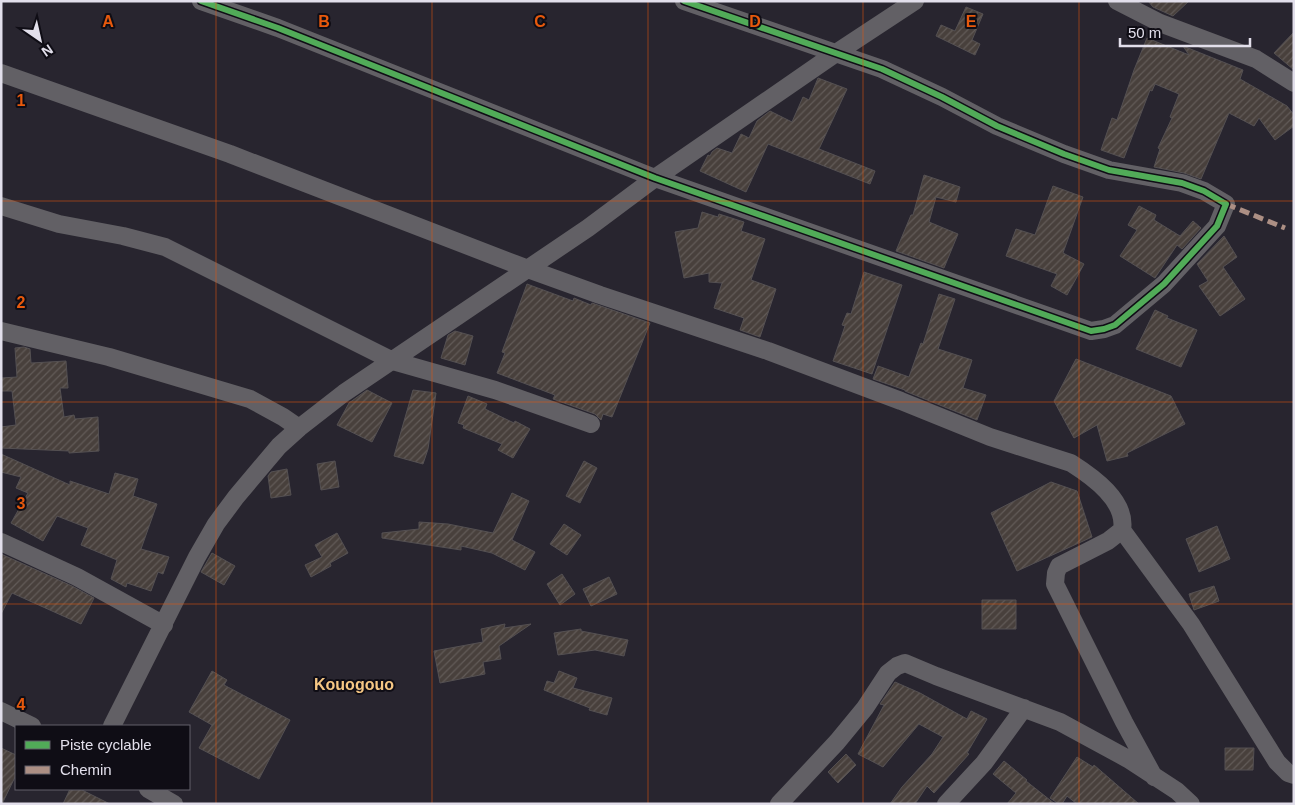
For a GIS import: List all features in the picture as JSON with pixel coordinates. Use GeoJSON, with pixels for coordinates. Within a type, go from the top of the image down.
{"type":"FeatureCollection","features":[{"type":"Feature","properties":{"kind":"street"},"geometry":{"type":"LineString","coordinates":[[201,1],[278,28],[655,178],[1090,332],[1104,330],[1114,325],[1164,284],[1217,226],[1226,204],[1204,191],[1182,183],[1110,170],[1064,154],[997,126],[942,97],[882,69],[684,1]]}},
{"type":"Feature","properties":{"kind":"street"},"geometry":{"type":"LineString","coordinates":[[113,725],[197,557],[216,524],[279,446],[344,393],[588,228],[655,178],[915,1]]}},
{"type":"Feature","properties":{"kind":"street"},"geometry":{"type":"LineString","coordinates":[[1117,1],[1160,22],[1256,59],[1294,83]]}},
{"type":"Feature","properties":{"kind":"street"},"geometry":{"type":"LineString","coordinates":[[1,73],[230,154],[528,269],[768,351],[990,437],[1071,463],[1113,498],[1124,520],[1122,530],[1108,541],[1059,566],[1055,584],[1124,722],[1154,777]]}},
{"type":"Feature","properties":{"kind":"street"},"geometry":{"type":"LineString","coordinates":[[1,206],[59,224],[123,236],[165,247],[393,361],[496,390],[591,424]]}},
{"type":"Feature","properties":{"kind":"street"},"geometry":{"type":"LineString","coordinates":[[1,331],[109,357],[250,400],[283,417],[299,428]]}},
{"type":"Feature","properties":{"kind":"street"},"geometry":{"type":"LineString","coordinates":[[1122,530],[1192,624],[1277,762],[1288,773],[1294,775]]}},
{"type":"Feature","properties":{"kind":"street"},"geometry":{"type":"LineString","coordinates":[[1,542],[77,577],[164,624]]}},
{"type":"Feature","properties":{"kind":"street"},"geometry":{"type":"LineString","coordinates":[[779,804],[837,742],[865,708],[888,673],[905,663],[1060,722],[1128,758],[1154,777],[1178,791],[1191,804]]}},
{"type":"Feature","properties":{"kind":"street"},"geometry":{"type":"LineString","coordinates":[[946,804],[984,763],[1024,708]]}},
{"type":"Feature","properties":{"kind":"street"},"geometry":{"type":"LineString","coordinates":[[1,711],[30,725]]}},
{"type":"Feature","properties":{"kind":"street"},"geometry":{"type":"LineString","coordinates":[[150,790],[174,804]]}},
{"type":"Feature","properties":{"kind":"building"},"geometry":{"type":"Polygon","coordinates":[[[1148,1],[1189,1],[1173,16],[1153,7],[1148,1]]]}},
{"type":"Feature","properties":{"kind":"building"},"geometry":{"type":"Polygon","coordinates":[[[966,7],[983,14],[972,40],[980,44],[975,55],[936,36],[941,25],[955,31],[966,7]]]}},
{"type":"Feature","properties":{"kind":"building"},"geometry":{"type":"Polygon","coordinates":[[[1294,32],[1294,70],[1274,53],[1294,32]]]}},
{"type":"Feature","properties":{"kind":"building"},"geometry":{"type":"Polygon","coordinates":[[[1147,38],[1189,55],[1183,46],[1243,70],[1240,79],[1287,106],[1294,115],[1294,126],[1275,140],[1259,118],[1254,126],[1229,113],[1201,179],[1184,173],[1154,167],[1160,149],[1158,148],[1172,118],[1170,117],[1179,94],[1155,84],[1152,91],[1150,90],[1124,158],[1101,150],[1112,118],[1117,120],[1147,38]]]}},
{"type":"Feature","properties":{"kind":"building"},"geometry":{"type":"Polygon","coordinates":[[[818,78],[847,89],[819,149],[875,171],[870,184],[768,144],[746,192],[700,171],[708,155],[710,156],[717,148],[732,153],[741,134],[749,138],[757,121],[770,111],[792,122],[803,97],[809,100],[818,78]]]}},
{"type":"Feature","properties":{"kind":"building"},"geometry":{"type":"Polygon","coordinates":[[[924,175],[960,187],[956,202],[936,197],[929,222],[958,234],[944,268],[896,251],[911,215],[913,215],[924,175]]]}},
{"type":"Feature","properties":{"kind":"building"},"geometry":{"type":"Polygon","coordinates":[[[1053,186],[1083,197],[1063,253],[1084,264],[1067,295],[1051,286],[1057,274],[1006,256],[1016,229],[1035,235],[1053,186]]]}},
{"type":"Feature","properties":{"kind":"building"},"geometry":{"type":"Polygon","coordinates":[[[1139,206],[1156,215],[1154,220],[1180,236],[1193,221],[1201,228],[1182,249],[1177,245],[1155,278],[1120,256],[1137,230],[1128,225],[1139,206]]]}},
{"type":"Feature","properties":{"kind":"building"},"geometry":{"type":"Polygon","coordinates":[[[702,212],[718,217],[719,214],[744,222],[741,231],[765,239],[751,280],[776,289],[760,337],[740,330],[744,318],[714,308],[722,283],[709,282],[709,273],[684,278],[675,232],[698,228],[702,212]]]}},
{"type":"Feature","properties":{"kind":"building"},"geometry":{"type":"Polygon","coordinates":[[[1224,236],[1237,257],[1223,267],[1245,299],[1220,316],[1199,286],[1208,281],[1197,264],[1224,236]]]}},
{"type":"Feature","properties":{"kind":"building"},"geometry":{"type":"Polygon","coordinates":[[[864,272],[902,285],[872,374],[833,361],[845,326],[842,325],[847,313],[851,314],[864,272]]]}},
{"type":"Feature","properties":{"kind":"building"},"geometry":{"type":"Polygon","coordinates":[[[527,284],[573,301],[574,298],[591,305],[592,303],[650,323],[612,417],[603,414],[601,420],[595,414],[553,399],[555,395],[497,373],[505,353],[502,352],[527,284]]]}},
{"type":"Feature","properties":{"kind":"building"},"geometry":{"type":"Polygon","coordinates":[[[939,294],[955,299],[938,349],[972,360],[963,388],[986,395],[977,420],[905,390],[873,379],[878,366],[909,377],[921,343],[923,344],[939,294]]]}},
{"type":"Feature","properties":{"kind":"building"},"geometry":{"type":"Polygon","coordinates":[[[1155,310],[1168,316],[1167,318],[1197,330],[1181,367],[1136,349],[1155,310]]]}},
{"type":"Feature","properties":{"kind":"building"},"geometry":{"type":"Polygon","coordinates":[[[455,331],[473,336],[465,365],[441,358],[448,335],[455,331]]]}},
{"type":"Feature","properties":{"kind":"building"},"geometry":{"type":"Polygon","coordinates":[[[24,347],[30,349],[31,363],[66,361],[68,388],[60,388],[64,417],[74,415],[75,419],[98,417],[99,451],[69,453],[69,451],[1,448],[1,427],[16,425],[12,391],[2,391],[1,378],[17,377],[15,348],[24,347]]]}},
{"type":"Feature","properties":{"kind":"building"},"geometry":{"type":"Polygon","coordinates":[[[1076,359],[1171,396],[1185,424],[1127,453],[1128,456],[1107,461],[1097,425],[1074,438],[1054,401],[1076,359]]]}},
{"type":"Feature","properties":{"kind":"building"},"geometry":{"type":"Polygon","coordinates":[[[367,390],[392,403],[372,442],[337,425],[349,403],[367,390]]]}},
{"type":"Feature","properties":{"kind":"building"},"geometry":{"type":"Polygon","coordinates":[[[413,390],[436,393],[428,449],[423,464],[394,456],[413,390]]]}},
{"type":"Feature","properties":{"kind":"building"},"geometry":{"type":"Polygon","coordinates":[[[468,396],[487,404],[485,409],[530,429],[513,458],[498,450],[502,444],[463,428],[464,425],[458,423],[468,396]]]}},
{"type":"Feature","properties":{"kind":"building"},"geometry":{"type":"Polygon","coordinates":[[[1,454],[70,485],[70,481],[109,494],[115,473],[138,479],[133,496],[157,504],[141,549],[169,557],[163,574],[158,572],[151,591],[127,583],[126,587],[111,579],[117,560],[81,545],[88,528],[57,516],[43,541],[11,523],[28,493],[16,488],[21,477],[1,472],[1,454]]]}},
{"type":"Feature","properties":{"kind":"building"},"geometry":{"type":"Polygon","coordinates":[[[335,461],[339,487],[321,490],[317,464],[335,461]]]}},
{"type":"Feature","properties":{"kind":"building"},"geometry":{"type":"Polygon","coordinates":[[[584,461],[597,468],[580,503],[566,496],[584,461]]]}},
{"type":"Feature","properties":{"kind":"building"},"geometry":{"type":"Polygon","coordinates":[[[287,469],[291,495],[271,498],[268,476],[271,472],[287,469]]]}},
{"type":"Feature","properties":{"kind":"building"},"geometry":{"type":"Polygon","coordinates":[[[1051,482],[1077,491],[1092,537],[1017,571],[991,513],[1051,482]]]}},
{"type":"Feature","properties":{"kind":"building"},"geometry":{"type":"Polygon","coordinates":[[[512,493],[529,501],[512,540],[535,552],[525,570],[492,553],[461,546],[461,550],[382,538],[382,533],[419,529],[419,522],[448,524],[493,533],[512,493]]]}},
{"type":"Feature","properties":{"kind":"building"},"geometry":{"type":"Polygon","coordinates":[[[564,524],[581,535],[567,555],[550,544],[564,524]]]}},
{"type":"Feature","properties":{"kind":"building"},"geometry":{"type":"Polygon","coordinates":[[[1217,526],[1230,559],[1199,572],[1186,539],[1217,526]]]}},
{"type":"Feature","properties":{"kind":"building"},"geometry":{"type":"Polygon","coordinates":[[[337,533],[348,553],[330,563],[331,566],[311,577],[305,565],[322,557],[315,545],[337,533]]]}},
{"type":"Feature","properties":{"kind":"building"},"geometry":{"type":"Polygon","coordinates":[[[212,553],[235,566],[224,585],[201,572],[212,553]]]}},
{"type":"Feature","properties":{"kind":"building"},"geometry":{"type":"Polygon","coordinates":[[[1,554],[94,598],[81,624],[12,593],[1,614],[1,554]]]}},
{"type":"Feature","properties":{"kind":"building"},"geometry":{"type":"Polygon","coordinates":[[[562,574],[575,594],[560,605],[547,584],[562,574]]]}},
{"type":"Feature","properties":{"kind":"building"},"geometry":{"type":"Polygon","coordinates":[[[609,577],[617,594],[591,606],[583,589],[609,577]]]}},
{"type":"Feature","properties":{"kind":"building"},"geometry":{"type":"Polygon","coordinates":[[[1214,586],[1219,601],[1194,610],[1189,594],[1214,586]]]}},
{"type":"Feature","properties":{"kind":"building"},"geometry":{"type":"Polygon","coordinates":[[[982,600],[1016,600],[1016,629],[982,629],[982,600]]]}},
{"type":"Feature","properties":{"kind":"building"},"geometry":{"type":"Polygon","coordinates":[[[505,624],[504,628],[531,624],[499,646],[501,659],[483,662],[485,674],[440,683],[434,651],[483,642],[481,629],[505,624]]]}},
{"type":"Feature","properties":{"kind":"building"},"geometry":{"type":"Polygon","coordinates":[[[581,629],[581,631],[628,640],[624,656],[595,650],[558,655],[554,633],[581,629]]]}},
{"type":"Feature","properties":{"kind":"building"},"geometry":{"type":"Polygon","coordinates":[[[212,671],[227,680],[224,685],[290,720],[259,779],[199,748],[212,725],[189,712],[212,671]]]}},
{"type":"Feature","properties":{"kind":"building"},"geometry":{"type":"Polygon","coordinates":[[[559,671],[577,678],[573,688],[612,698],[607,715],[589,710],[590,708],[544,690],[547,681],[554,683],[559,671]]]}},
{"type":"Feature","properties":{"kind":"building"},"geometry":{"type":"Polygon","coordinates":[[[895,682],[920,693],[967,719],[971,711],[987,719],[967,753],[969,754],[934,793],[927,786],[915,804],[890,804],[902,787],[932,754],[943,737],[919,724],[883,767],[858,754],[884,705],[880,704],[895,682]]]}},
{"type":"Feature","properties":{"kind":"building"},"geometry":{"type":"Polygon","coordinates":[[[1,748],[15,755],[15,777],[2,804],[1,748]]]}},
{"type":"Feature","properties":{"kind":"building"},"geometry":{"type":"Polygon","coordinates":[[[1225,748],[1254,748],[1253,770],[1225,770],[1225,748]]]}},
{"type":"Feature","properties":{"kind":"building"},"geometry":{"type":"Polygon","coordinates":[[[846,754],[856,765],[838,783],[828,772],[846,754]]]}},
{"type":"Feature","properties":{"kind":"building"},"geometry":{"type":"Polygon","coordinates":[[[1077,757],[1093,767],[1094,765],[1139,804],[1077,804],[1067,796],[1062,804],[1059,804],[1050,798],[1077,757]]]}},
{"type":"Feature","properties":{"kind":"building"},"geometry":{"type":"Polygon","coordinates":[[[1004,761],[1055,804],[1007,804],[1016,793],[993,774],[1004,761]]]}},
{"type":"Feature","properties":{"kind":"building"},"geometry":{"type":"Polygon","coordinates":[[[70,790],[82,790],[110,804],[63,804],[70,790]]]}},
{"type":"Feature","properties":{"kind":"marked path"},"geometry":{"type":"LineString","coordinates":[[1226,204],[1285,228]]}},
{"type":"Feature","properties":{"kind":"cycle path"},"geometry":{"type":"LineString","coordinates":[[201,1],[278,28],[655,178],[1091,331],[1115,325],[1164,284],[1217,226],[1226,204],[1204,191],[1182,183],[1109,170],[1064,154],[997,126],[942,97],[882,69],[684,1]]}},
{"type":"Feature","properties":{"kind":"district","name":"Kouogouo"},"geometry":{"type":"Point","coordinates":[354,684]}}]}
